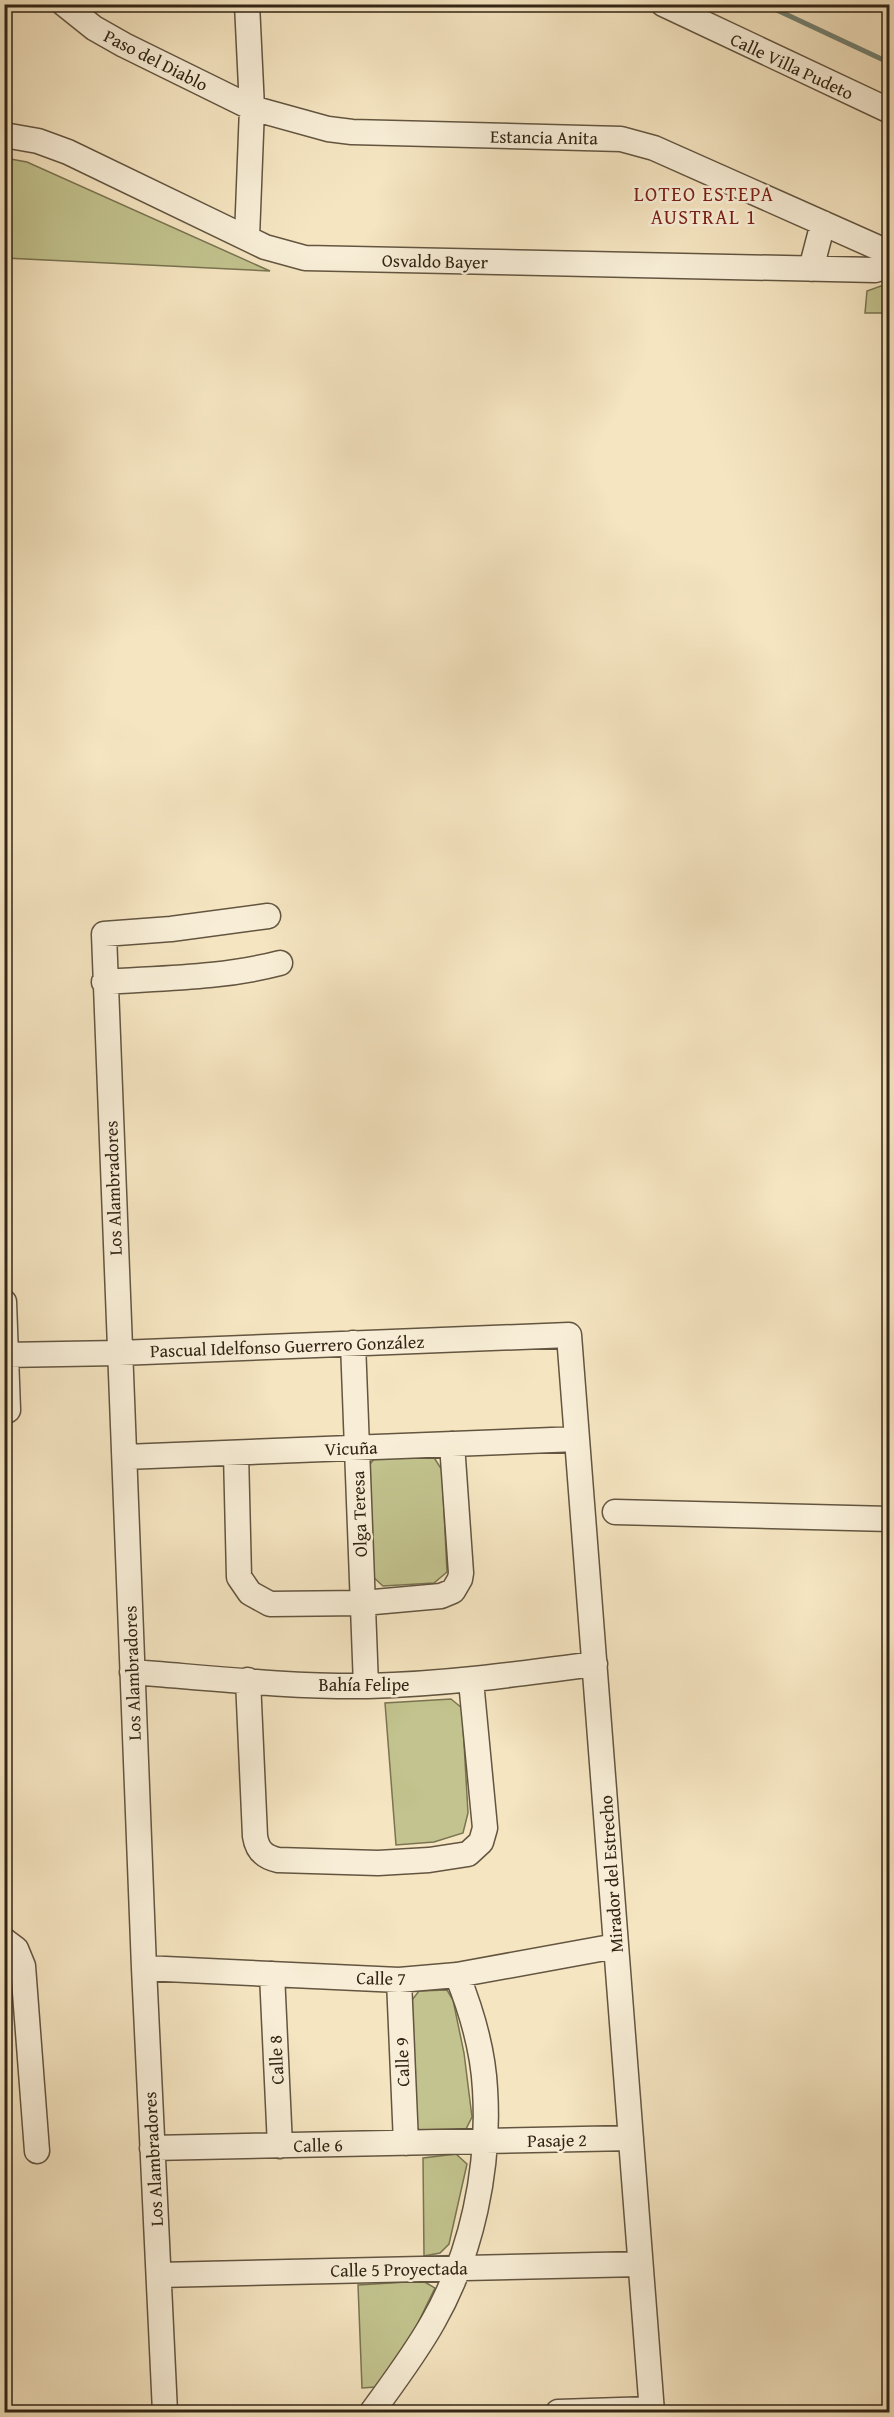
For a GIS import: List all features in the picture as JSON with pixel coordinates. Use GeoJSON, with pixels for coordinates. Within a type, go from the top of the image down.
{"type":"FeatureCollection","features":[{"type":"Feature","properties":{"kind":"street","name":"Paso del Diablo"},"geometry":{"type":"LineString","coordinates":[[64,4],[94,28],[124,45],[252,108]]}},
{"type":"Feature","properties":{"kind":"street"},"geometry":{"type":"LineString","coordinates":[[247,4],[252,108],[248,237]]}},
{"type":"Feature","properties":{"kind":"street","name":"Calle Villa Pudeto"},"geometry":{"type":"LineString","coordinates":[[663,4],[890,111]]}},
{"type":"Feature","properties":{"kind":"street","name":"Estancia Anita"},"geometry":{"type":"LineString","coordinates":[[252,108],[328,129],[352,132],[621,139],[654,148],[890,253]]}},
{"type":"Feature","properties":{"kind":"street","name":"Osvaldo Bayer"},"geometry":{"type":"LineString","coordinates":[[4,135],[38,141],[68,152],[265,247],[305,258],[875,270],[890,265]]}},
{"type":"Feature","properties":{"kind":"street"},"geometry":{"type":"LineString","coordinates":[[811,269],[823,223]]}},
{"type":"Feature","properties":{"kind":"street","name":"Los Alambradores"},"geometry":{"type":"LineString","coordinates":[[165,2412],[144,1968],[104,982],[104,934],[171,929],[268,915]]}},
{"type":"Feature","properties":{"kind":"street"},"geometry":{"type":"LineString","coordinates":[[104,982],[192,976],[256,969],[280,963]]}},
{"type":"Feature","properties":{"kind":"street"},"geometry":{"type":"LineString","coordinates":[[4,1302],[8,1410]]}},
{"type":"Feature","properties":{"kind":"street","name":"Pascual Idelfonso Guerrero González"},"geometry":{"type":"LineString","coordinates":[[5,1355],[119,1353],[569,1335]]}},
{"type":"Feature","properties":{"kind":"street","name":"Mirador del Estrecho"},"geometry":{"type":"LineString","coordinates":[[569,1335],[651,2411]]}},
{"type":"Feature","properties":{"kind":"street","name":"Olga Teresa"},"geometry":{"type":"LineString","coordinates":[[353,1343],[366,1686]]}},
{"type":"Feature","properties":{"kind":"street","name":"Vicuña"},"geometry":{"type":"LineString","coordinates":[[125,1457],[577,1439]]}},
{"type":"Feature","properties":{"kind":"street"},"geometry":{"type":"LineString","coordinates":[[236,1453],[239,1577],[250,1593],[270,1604],[363,1603],[441,1596],[453,1591],[457,1586],[461,1573],[452,1444]]}},
{"type":"Feature","properties":{"kind":"street"},"geometry":{"type":"LineString","coordinates":[[615,1512],[890,1519]]}},
{"type":"Feature","properties":{"kind":"street","name":"Bahía Felipe"},"geometry":{"type":"LineString","coordinates":[[132,1672],[366,1686],[471,1681],[595,1664]]}},
{"type":"Feature","properties":{"kind":"street"},"geometry":{"type":"LineString","coordinates":[[248,1680],[256,1843],[264,1855],[278,1860],[378,1863],[429,1860],[468,1854],[481,1842],[485,1828],[471,1681]]}},
{"type":"Feature","properties":{"kind":"street"},"geometry":{"type":"LineString","coordinates":[[4,1940],[16,1949],[23,1966],[37,2151]]}},
{"type":"Feature","properties":{"kind":"street","name":"Calle 7"},"geometry":{"type":"LineString","coordinates":[[144,1968],[399,1980],[457,1975],[616,1946]]}},
{"type":"Feature","properties":{"kind":"street","name":"Calle 8"},"geometry":{"type":"LineString","coordinates":[[272,1974],[280,2146]]}},
{"type":"Feature","properties":{"kind":"street"},"geometry":{"type":"LineString","coordinates":[[372,2412],[434,2321],[457,2268],[479,2189],[484,2142],[485,2090],[482,2062],[468,2002],[457,1975]]}},
{"type":"Feature","properties":{"kind":"street","name":"Calle 9"},"geometry":{"type":"LineString","coordinates":[[399,1980],[406,2144]]}},
{"type":"Feature","properties":{"kind":"street","name":"Pasaje 2"},"geometry":{"type":"LineString","coordinates":[[484,2142],[631,2138]]}},
{"type":"Feature","properties":{"kind":"street","name":"Calle 6"},"geometry":{"type":"LineString","coordinates":[[153,2148],[484,2142]]}},
{"type":"Feature","properties":{"kind":"street","name":"Calle 5 Proyectada"},"geometry":{"type":"LineString","coordinates":[[159,2275],[640,2264]]}},
{"type":"Feature","properties":{"kind":"street"},"geometry":{"type":"LineString","coordinates":[[558,2412],[651,2411]]}},
{"type":"Feature","properties":{"kind":"green space"},"geometry":{"type":"Polygon","coordinates":[[[5,158],[27,162],[270,271],[5,258],[5,158]]]}},
{"type":"Feature","properties":{"kind":"green space"},"geometry":{"type":"Polygon","coordinates":[[[889,283],[889,313],[865,313],[867,291],[889,283]]]}},
{"type":"Feature","properties":{"kind":"green space"},"geometry":{"type":"Polygon","coordinates":[[[433,1456],[442,1470],[447,1572],[434,1583],[383,1586],[372,1576],[370,1464],[375,1458],[433,1456]]]}},
{"type":"Feature","properties":{"kind":"green space"},"geometry":{"type":"Polygon","coordinates":[[[451,1699],[462,1708],[468,1813],[463,1833],[434,1842],[396,1845],[385,1703],[451,1699]]]}},
{"type":"Feature","properties":{"kind":"green space"},"geometry":{"type":"Polygon","coordinates":[[[447,1990],[453,2000],[464,2053],[472,2117],[465,2131],[421,2134],[416,2128],[412,2000],[419,1991],[447,1990]]]}},
{"type":"Feature","properties":{"kind":"green space"},"geometry":{"type":"Polygon","coordinates":[[[456,2154],[467,2164],[449,2244],[440,2253],[424,2256],[423,2158],[456,2154]]]}},
{"type":"Feature","properties":{"kind":"green space"},"geometry":{"type":"Polygon","coordinates":[[[423,2281],[435,2288],[413,2333],[376,2387],[362,2388],[358,2285],[423,2281]]]}},
{"type":"Feature","properties":{"kind":"waterway"},"geometry":{"type":"LineString","coordinates":[[764,4],[890,63]]}},
{"type":"Feature","properties":{"kind":"district","name":"LOTEO ESTEPA AUSTRAL 1"},"geometry":{"type":"Point","coordinates":[704,204]}}]}
